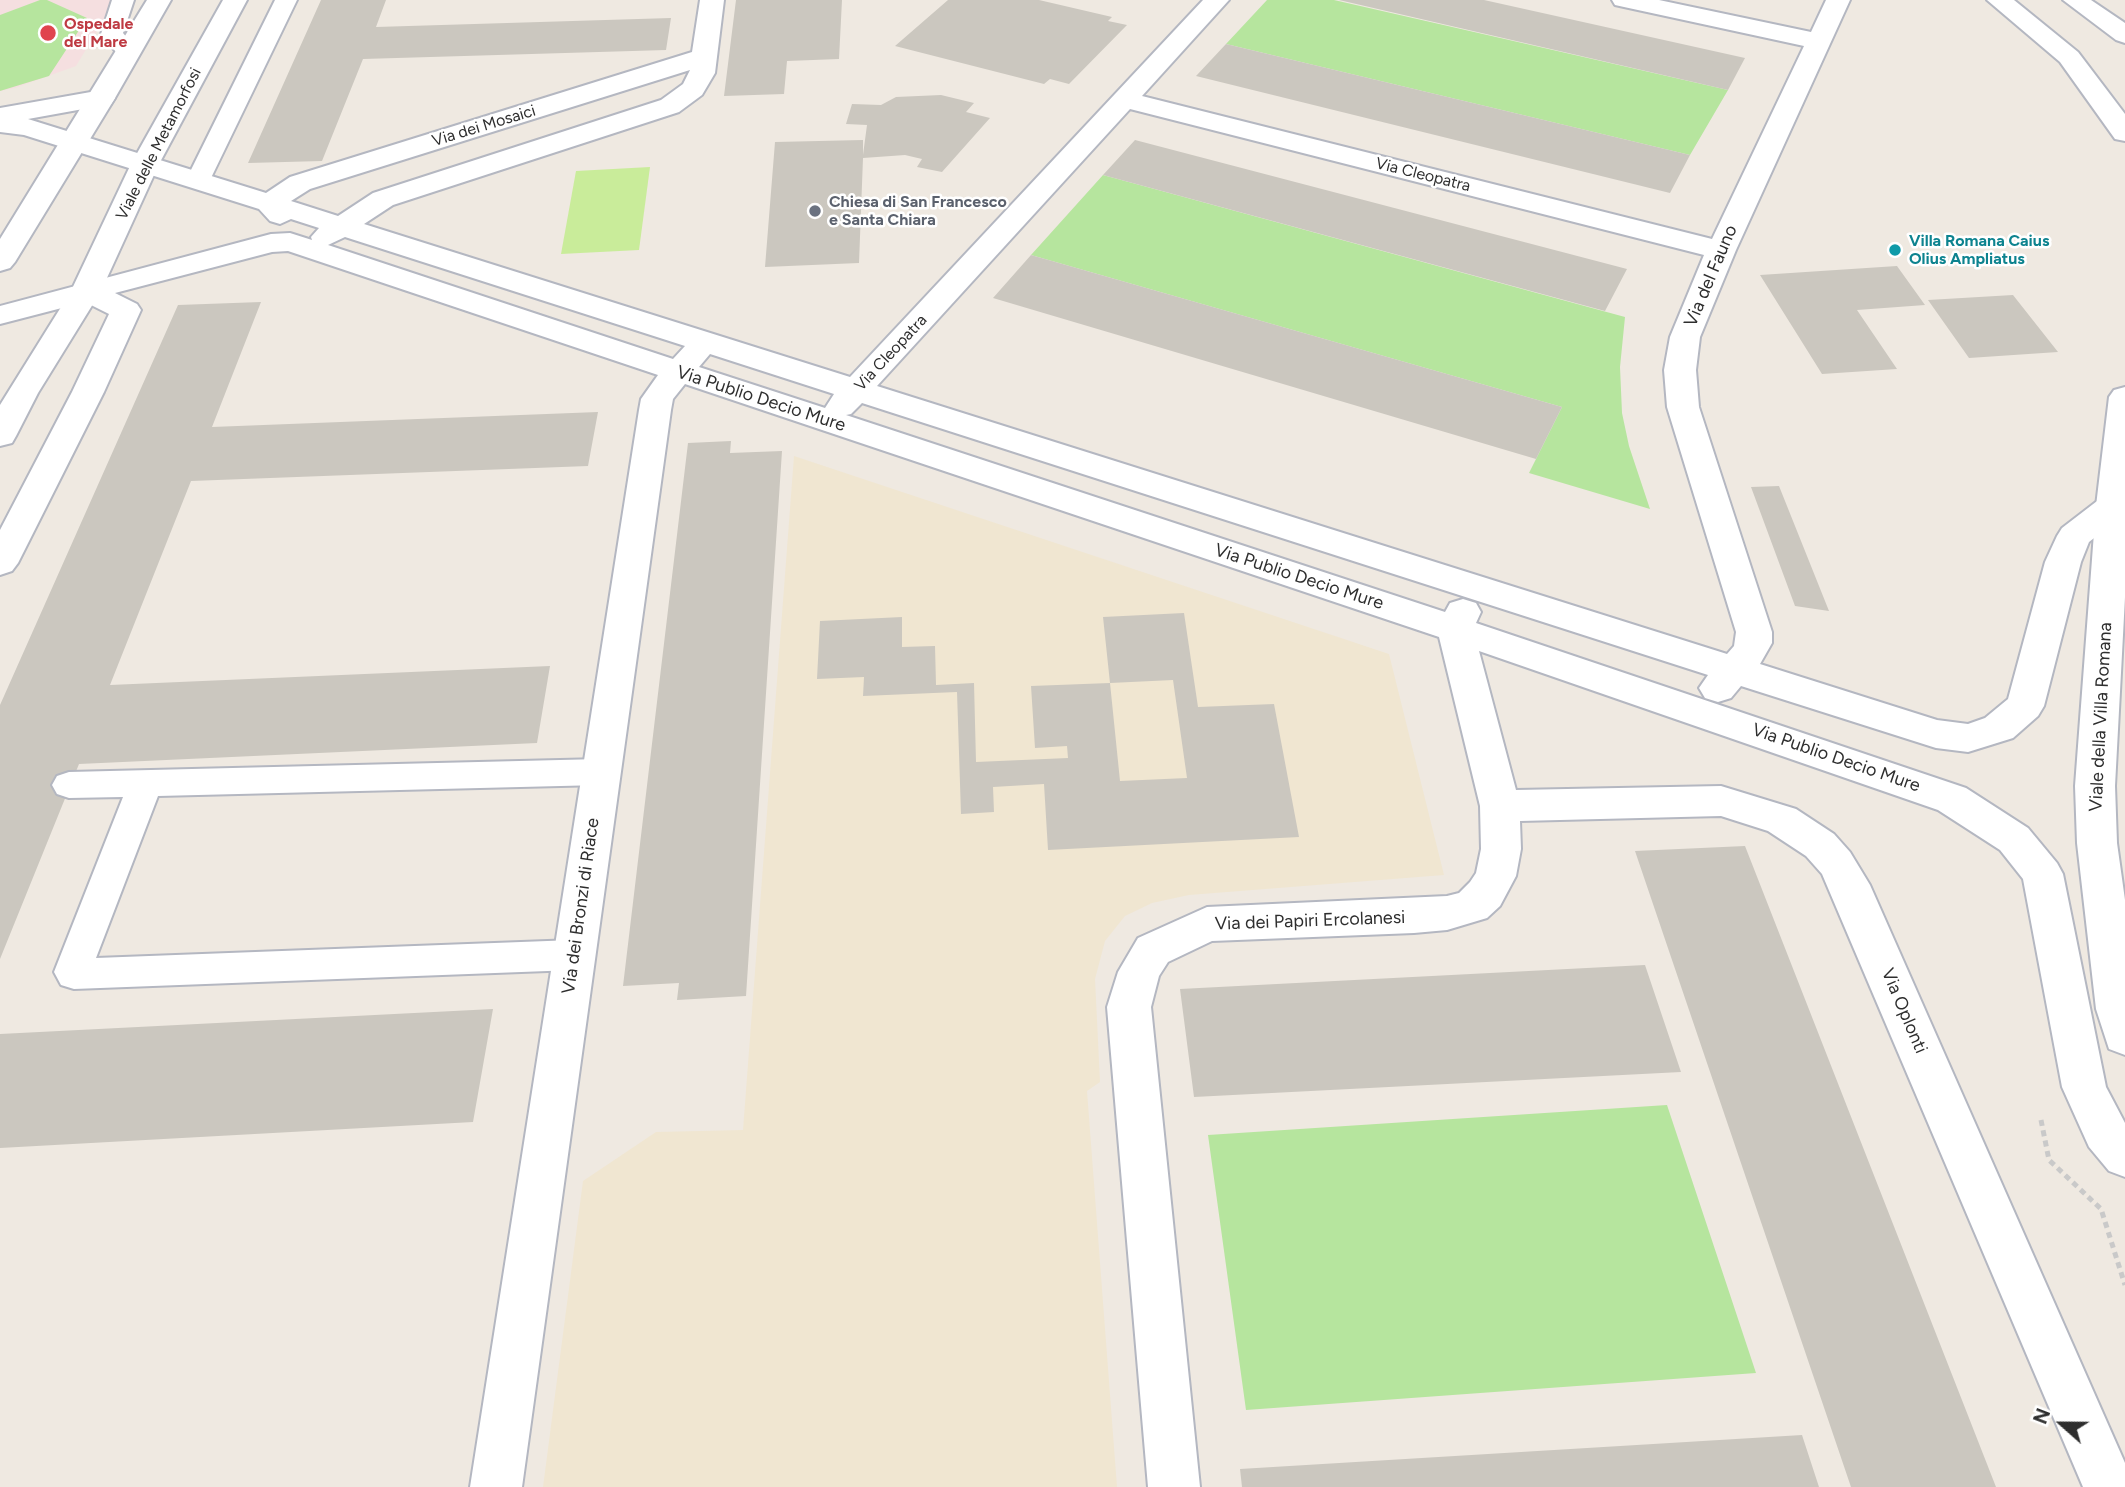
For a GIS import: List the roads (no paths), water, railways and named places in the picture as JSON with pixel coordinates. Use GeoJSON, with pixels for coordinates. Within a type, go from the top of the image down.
{"type":"FeatureCollection","features":[{"type":"Feature","properties":{"kind":"street"},"geometry":{"type":"LineString","coordinates":[[2,258],[102,98],[159,0]]}},
{"type":"Feature","properties":{"kind":"street","name":"Viale delle Metamorfosi"},"geometry":{"type":"LineString","coordinates":[[0,436],[22,393],[86,291],[145,164],[235,0]]}},
{"type":"Feature","properties":{"kind":"street"},"geometry":{"type":"LineString","coordinates":[[309,249],[383,199],[670,106],[693,89],[702,73],[712,0]]}},
{"type":"Feature","properties":{"kind":"street","name":"Via Cleopatra"},"geometry":{"type":"LineString","coordinates":[[827,421],[1217,0]]}},
{"type":"Feature","properties":{"kind":"street"},"geometry":{"type":"LineString","coordinates":[[1624,0],[1818,41]]}},
{"type":"Feature","properties":{"kind":"street","name":"Via del Fauno"},"geometry":{"type":"LineString","coordinates":[[1698,710],[1749,653],[1754,643],[1754,632],[1683,407],[1680,370],[1685,337],[1721,250],[1838,0]]}},
{"type":"Feature","properties":{"kind":"street"},"geometry":{"type":"LineString","coordinates":[[1999,0],[2068,57],[2125,133]]}},
{"type":"Feature","properties":{"kind":"street"},"geometry":{"type":"LineString","coordinates":[[2076,0],[2125,35]]}},
{"type":"Feature","properties":{"kind":"street","name":"Via dei Mosaici"},"geometry":{"type":"LineString","coordinates":[[269,203],[300,183],[704,57]]}},
{"type":"Feature","properties":{"kind":"street"},"geometry":{"type":"LineString","coordinates":[[0,116],[102,98]]}},
{"type":"Feature","properties":{"kind":"street","name":"Via Cleopatra"},"geometry":{"type":"LineString","coordinates":[[1125,100],[1721,250]]}},
{"type":"Feature","properties":{"kind":"street","name":"Via Publio Decio Mure"},"geometry":{"type":"LineString","coordinates":[[0,124],[27,127],[73,144],[198,180],[341,226],[691,357],[827,421],[1698,710],[1952,799],[2014,839],[2043,874],[2084,1087],[2105,1133],[2125,1156]]}},
{"type":"Feature","properties":{"kind":"street","name":"Via Publio Decio Mure"},"geometry":{"type":"LineString","coordinates":[[246,250],[266,240],[281,222],[280,213],[269,203]]}},
{"type":"Feature","properties":{"kind":"street","name":"Via Publio Decio Mure"},"geometry":{"type":"LineString","coordinates":[[0,315],[271,243],[290,242],[691,357],[856,391],[1936,734],[1968,738],[2000,728],[2025,706],[2063,562],[2074,536],[2113,506]]}},
{"type":"Feature","properties":{"kind":"street"},"geometry":{"type":"LineString","coordinates":[[0,563],[88,392],[126,310],[86,291]]}},
{"type":"Feature","properties":{"kind":"street","name":"Via dei Bronzi di Riace"},"geometry":{"type":"LineString","coordinates":[[496,1487],[655,410],[657,399],[691,357]]}},
{"type":"Feature","properties":{"kind":"street","name":"Viale della Villa Romana"},"geometry":{"type":"LineString","coordinates":[[2125,397],[2113,506],[2096,797],[2097,843],[2118,1009],[2125,1036]]}},
{"type":"Feature","properties":{"kind":"street"},"geometry":{"type":"LineString","coordinates":[[1455,629],[1475,587]]}},
{"type":"Feature","properties":{"kind":"street","name":"Via dei Papiri Ercolanesi"},"geometry":{"type":"LineString","coordinates":[[1174,1487],[1129,1007],[1139,972],[1153,950],[1208,924],[1447,913],[1472,906],[1485,894],[1496,876],[1501,849],[1500,806],[1455,629]]}},
{"type":"Feature","properties":{"kind":"street","name":"Via Oplonti"},"geometry":{"type":"LineString","coordinates":[[1500,806],[1721,801],[1782,820],[1821,845],[1836,863],[1849,886],[2109,1487]]}},
{"type":"Feature","properties":{"kind":"lane"},"geometry":{"type":"LineString","coordinates":[[123,0],[112,34],[129,53]]}},
{"type":"Feature","properties":{"kind":"lane"},"geometry":{"type":"LineString","coordinates":[[198,180],[286,0]]}},
{"type":"Feature","properties":{"kind":"lane"},"geometry":{"type":"LineString","coordinates":[[69,785],[601,772]]}},
{"type":"Feature","properties":{"kind":"lane"},"geometry":{"type":"LineString","coordinates":[[145,784],[72,972],[74,974],[574,955]]}},
{"type":"Feature","properties":{"kind":"place","name":"Ospedale del Mare"},"geometry":{"type":"Point","coordinates":[48,33]}},
{"type":"Feature","properties":{"kind":"place","name":"Chiesa di San Francesco e Santa Chiara"},"geometry":{"type":"Point","coordinates":[815,211]}},
{"type":"Feature","properties":{"kind":"place","name":"Villa Romana Caius Olius Ampliatus"},"geometry":{"type":"Point","coordinates":[1895,250]}}]}
